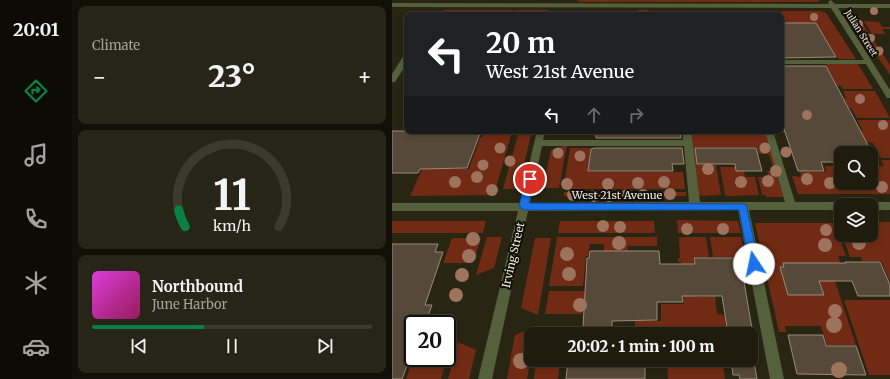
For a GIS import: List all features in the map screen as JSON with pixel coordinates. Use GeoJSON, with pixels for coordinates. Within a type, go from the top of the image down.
{"type":"FeatureCollection","features":[{"type":"Feature","properties":{"kind":"street"},"geometry":{"type":"LineString","coordinates":[[392,5],[412,3],[441,5],[467,3],[832,3],[890,6]]}},
{"type":"Feature","properties":{"kind":"street","name":"Julian Street"},"geometry":{"type":"LineString","coordinates":[[832,3],[890,96]]}},
{"type":"Feature","properties":{"kind":"street"},"geometry":{"type":"LineString","coordinates":[[436,12],[441,5]]}},
{"type":"Feature","properties":{"kind":"street"},"geometry":{"type":"LineString","coordinates":[[392,80],[404,62]]}},
{"type":"Feature","properties":{"kind":"street"},"geometry":{"type":"LineString","coordinates":[[784,62],[868,62]]}},
{"type":"Feature","properties":{"kind":"street","name":"Irving Street"},"geometry":{"type":"LineString","coordinates":[[485,379],[540,134]]}},
{"type":"Feature","properties":{"kind":"street"},"geometry":{"type":"LineString","coordinates":[[687,134],[695,206]]}},
{"type":"Feature","properties":{"kind":"street"},"geometry":{"type":"LineString","coordinates":[[770,134],[791,206]]}},
{"type":"Feature","properties":{"kind":"street"},"geometry":{"type":"LineString","coordinates":[[539,143],[688,143]]}},
{"type":"Feature","properties":{"kind":"street"},"geometry":{"type":"LineString","coordinates":[[743,206],[777,379]]}},
{"type":"Feature","properties":{"kind":"street","name":"West 21st Avenue"},"geometry":{"type":"LineString","coordinates":[[392,207],[834,206]]}},
{"type":"Feature","properties":{"kind":"street"},"geometry":{"type":"LineString","coordinates":[[878,206],[890,206]]}},
{"type":"Feature","properties":{"kind":"shaded area"},"geometry":{"type":"Polygon","coordinates":[[[576,0],[820,0],[817,2],[580,2],[576,0]]]}},
{"type":"Feature","properties":{"kind":"shaded area"},"geometry":{"type":"Polygon","coordinates":[[[444,10],[514,10],[513,12],[443,12],[444,10]]]}},
{"type":"Feature","properties":{"kind":"shaded area"},"geometry":{"type":"Polygon","coordinates":[[[515,10],[548,10],[547,12],[514,12],[515,10]]]}},
{"type":"Feature","properties":{"kind":"shaded area"},"geometry":{"type":"Polygon","coordinates":[[[638,10],[649,10],[650,12],[638,12],[638,10]]]}},
{"type":"Feature","properties":{"kind":"shaded area"},"geometry":{"type":"Polygon","coordinates":[[[680,11],[680,12],[650,12],[680,11]]]}},
{"type":"Feature","properties":{"kind":"shaded area"},"geometry":{"type":"Polygon","coordinates":[[[820,11],[826,13],[856,59],[838,59],[826,43],[828,42],[816,23],[787,26],[784,18],[784,12],[781,12],[820,11]]]}},
{"type":"Feature","properties":{"kind":"shaded area"},"geometry":{"type":"Polygon","coordinates":[[[847,14],[856,14],[890,65],[890,75],[855,23],[851,21],[847,14]]]}},
{"type":"Feature","properties":{"kind":"shaded area"},"geometry":{"type":"Polygon","coordinates":[[[864,21],[879,22],[882,27],[890,27],[890,29],[882,29],[885,33],[883,34],[872,34],[864,21]]]}},
{"type":"Feature","properties":{"kind":"shaded area"},"geometry":{"type":"Polygon","coordinates":[[[826,64],[858,64],[873,89],[843,89],[841,86],[812,82],[835,82],[826,64]]]}},
{"type":"Feature","properties":{"kind":"shaded area"},"geometry":{"type":"Polygon","coordinates":[[[843,91],[875,91],[890,118],[857,118],[851,108],[849,108],[844,98],[846,98],[843,91]]]}},
{"type":"Feature","properties":{"kind":"shaded area"},"geometry":{"type":"Polygon","coordinates":[[[857,120],[890,120],[890,158],[881,158],[878,152],[878,146],[875,146],[873,143],[809,133],[784,133],[784,121],[801,121],[816,131],[863,131],[857,120]]]}},
{"type":"Feature","properties":{"kind":"shaded area"},"geometry":{"type":"Polygon","coordinates":[[[483,134],[511,134],[494,195],[410,196],[424,165],[440,165],[439,169],[469,169],[480,138],[483,134]]]}},
{"type":"Feature","properties":{"kind":"shaded area"},"geometry":{"type":"Polygon","coordinates":[[[518,134],[531,134],[518,189],[503,189],[518,134]]]}},
{"type":"Feature","properties":{"kind":"shaded area"},"geometry":{"type":"Polygon","coordinates":[[[690,134],[767,134],[785,197],[766,197],[766,195],[762,195],[758,177],[769,177],[767,171],[774,171],[769,154],[759,154],[757,147],[696,147],[699,165],[716,165],[721,195],[697,196],[690,134]]]}},
{"type":"Feature","properties":{"kind":"shaded area"},"geometry":{"type":"Polygon","coordinates":[[[567,145],[559,188],[543,188],[551,150],[567,145]]]}},
{"type":"Feature","properties":{"kind":"shaded area"},"geometry":{"type":"Polygon","coordinates":[[[570,148],[590,148],[588,172],[683,172],[685,189],[563,189],[570,148]]]}},
{"type":"Feature","properties":{"kind":"shaded area"},"geometry":{"type":"Polygon","coordinates":[[[881,160],[890,160],[890,194],[798,194],[792,176],[801,177],[800,172],[827,172],[825,166],[834,166],[834,190],[878,190],[878,166],[884,166],[881,160]]]}},
{"type":"Feature","properties":{"kind":"shaded area"},"geometry":{"type":"Polygon","coordinates":[[[720,167],[735,167],[736,171],[744,171],[745,177],[755,177],[759,195],[725,195],[720,167]]]}},
{"type":"Feature","properties":{"kind":"shaded area"},"geometry":{"type":"Polygon","coordinates":[[[564,192],[686,192],[686,196],[564,196],[564,192]]]}},
{"type":"Feature","properties":{"kind":"shaded area"},"geometry":{"type":"Polygon","coordinates":[[[677,220],[738,221],[741,233],[678,233],[677,220]]]}},
{"type":"Feature","properties":{"kind":"shaded area"},"geometry":{"type":"Polygon","coordinates":[[[392,221],[486,221],[483,233],[392,233],[392,221]]]}},
{"type":"Feature","properties":{"kind":"shaded area"},"geometry":{"type":"Polygon","coordinates":[[[560,221],[654,221],[655,233],[558,233],[560,221]]]}},
{"type":"Feature","properties":{"kind":"shaded area"},"geometry":{"type":"Polygon","coordinates":[[[878,222],[890,222],[890,282],[881,261],[862,261],[861,257],[850,257],[845,242],[878,242],[878,222]]]}},
{"type":"Feature","properties":{"kind":"shaded area"},"geometry":{"type":"Polygon","coordinates":[[[755,223],[834,223],[834,242],[841,242],[846,256],[838,256],[844,275],[833,275],[856,345],[827,345],[821,326],[785,326],[786,332],[779,332],[755,223]]]}},
{"type":"Feature","properties":{"kind":"shaded area"},"geometry":{"type":"Polygon","coordinates":[[[487,237],[502,237],[494,268],[476,275],[487,237]]]}},
{"type":"Feature","properties":{"kind":"shaded area"},"geometry":{"type":"Polygon","coordinates":[[[557,237],[657,237],[657,246],[628,246],[627,257],[603,257],[604,244],[590,244],[588,256],[586,256],[583,286],[549,286],[557,237]]]}},
{"type":"Feature","properties":{"kind":"shaded area"},"geometry":{"type":"Polygon","coordinates":[[[679,237],[706,237],[709,257],[693,258],[697,297],[715,296],[717,314],[724,315],[726,327],[634,327],[635,321],[661,321],[661,304],[684,304],[681,262],[678,262],[678,258],[680,258],[679,237]]]}},
{"type":"Feature","properties":{"kind":"shaded area"},"geometry":{"type":"Polygon","coordinates":[[[710,237],[741,237],[745,257],[713,257],[710,237]]]}},
{"type":"Feature","properties":{"kind":"shaded area"},"geometry":{"type":"Polygon","coordinates":[[[452,238],[481,238],[473,263],[443,263],[452,238]]]}},
{"type":"Feature","properties":{"kind":"shaded area"},"geometry":{"type":"Polygon","coordinates":[[[535,238],[551,238],[538,315],[521,308],[535,238]]]}},
{"type":"Feature","properties":{"kind":"shaded area"},"geometry":{"type":"Polygon","coordinates":[[[549,291],[587,291],[596,311],[583,311],[582,314],[545,314],[549,291]]]}},
{"type":"Feature","properties":{"kind":"shaded area"},"geometry":{"type":"Polygon","coordinates":[[[844,300],[890,300],[890,375],[869,375],[844,300]]]}},
{"type":"Feature","properties":{"kind":"shaded area"},"geometry":{"type":"Polygon","coordinates":[[[524,331],[524,367],[529,367],[527,379],[507,379],[515,335],[524,331]]]}},
{"type":"Feature","properties":{"kind":"shaded area"},"geometry":{"type":"Polygon","coordinates":[[[458,342],[476,350],[469,379],[448,379],[451,367],[456,367],[456,349],[458,342]]]}},
{"type":"Feature","properties":{"kind":"shaded area"},"geometry":{"type":"Polygon","coordinates":[[[410,367],[444,367],[441,379],[406,379],[410,367]]]}},
{"type":"Feature","properties":{"kind":"shaded area"},"geometry":{"type":"Polygon","coordinates":[[[535,367],[559,367],[558,379],[534,379],[535,367]]]}},
{"type":"Feature","properties":{"kind":"shaded area"},"geometry":{"type":"Polygon","coordinates":[[[667,367],[723,367],[725,379],[668,379],[667,367]]]}},
{"type":"Feature","properties":{"kind":"building"},"geometry":{"type":"Polygon","coordinates":[[[784,23],[816,23],[836,57],[784,58],[784,23]]]}},
{"type":"Feature","properties":{"kind":"building"},"geometry":{"type":"Polygon","coordinates":[[[784,66],[826,66],[868,146],[834,146],[834,162],[821,162],[824,171],[798,171],[784,129],[784,66]]]}},
{"type":"Feature","properties":{"kind":"building"},"geometry":{"type":"Polygon","coordinates":[[[392,131],[404,131],[404,134],[480,134],[467,168],[420,169],[418,173],[392,173],[392,131]]]}},
{"type":"Feature","properties":{"kind":"building"},"geometry":{"type":"Polygon","coordinates":[[[596,134],[680,134],[681,138],[596,138],[596,134]]]}},
{"type":"Feature","properties":{"kind":"building"},"geometry":{"type":"Polygon","coordinates":[[[682,148],[684,164],[672,164],[673,171],[588,171],[591,149],[682,148]]]}},
{"type":"Feature","properties":{"kind":"building"},"geometry":{"type":"Polygon","coordinates":[[[695,148],[756,148],[762,171],[736,171],[735,164],[697,164],[695,148]]]}},
{"type":"Feature","properties":{"kind":"building"},"geometry":{"type":"Polygon","coordinates":[[[392,244],[438,244],[435,252],[443,252],[425,305],[432,305],[428,315],[404,315],[404,367],[407,367],[402,379],[392,379],[392,244]]]}},
{"type":"Feature","properties":{"kind":"building"},"geometry":{"type":"Polygon","coordinates":[[[590,251],[659,251],[660,264],[695,264],[694,258],[740,258],[752,327],[727,327],[722,296],[682,296],[683,302],[657,302],[657,320],[612,321],[612,327],[583,327],[587,258],[589,258],[590,251]]]}},
{"type":"Feature","properties":{"kind":"building"},"geometry":{"type":"Polygon","coordinates":[[[845,262],[880,262],[890,285],[890,296],[858,296],[852,281],[819,281],[824,295],[788,295],[780,267],[784,267],[783,263],[846,263],[845,262]]]}},
{"type":"Feature","properties":{"kind":"building"},"geometry":{"type":"Polygon","coordinates":[[[788,335],[823,335],[826,346],[856,346],[866,375],[797,374],[788,335]]]}},
{"type":"Feature","properties":{"kind":"building"},"geometry":{"type":"Polygon","coordinates":[[[567,367],[645,367],[645,379],[566,379],[567,367]]]}},
{"type":"Feature","properties":{"kind":"building"},"geometry":{"type":"Polygon","coordinates":[[[732,367],[755,367],[757,379],[740,379],[739,375],[733,375],[732,367]]]}},
{"type":"Feature","properties":{"kind":"route"},"geometry":{"type":"LineString","coordinates":[[530,179],[524,206],[743,206],[754,264]]}}]}
